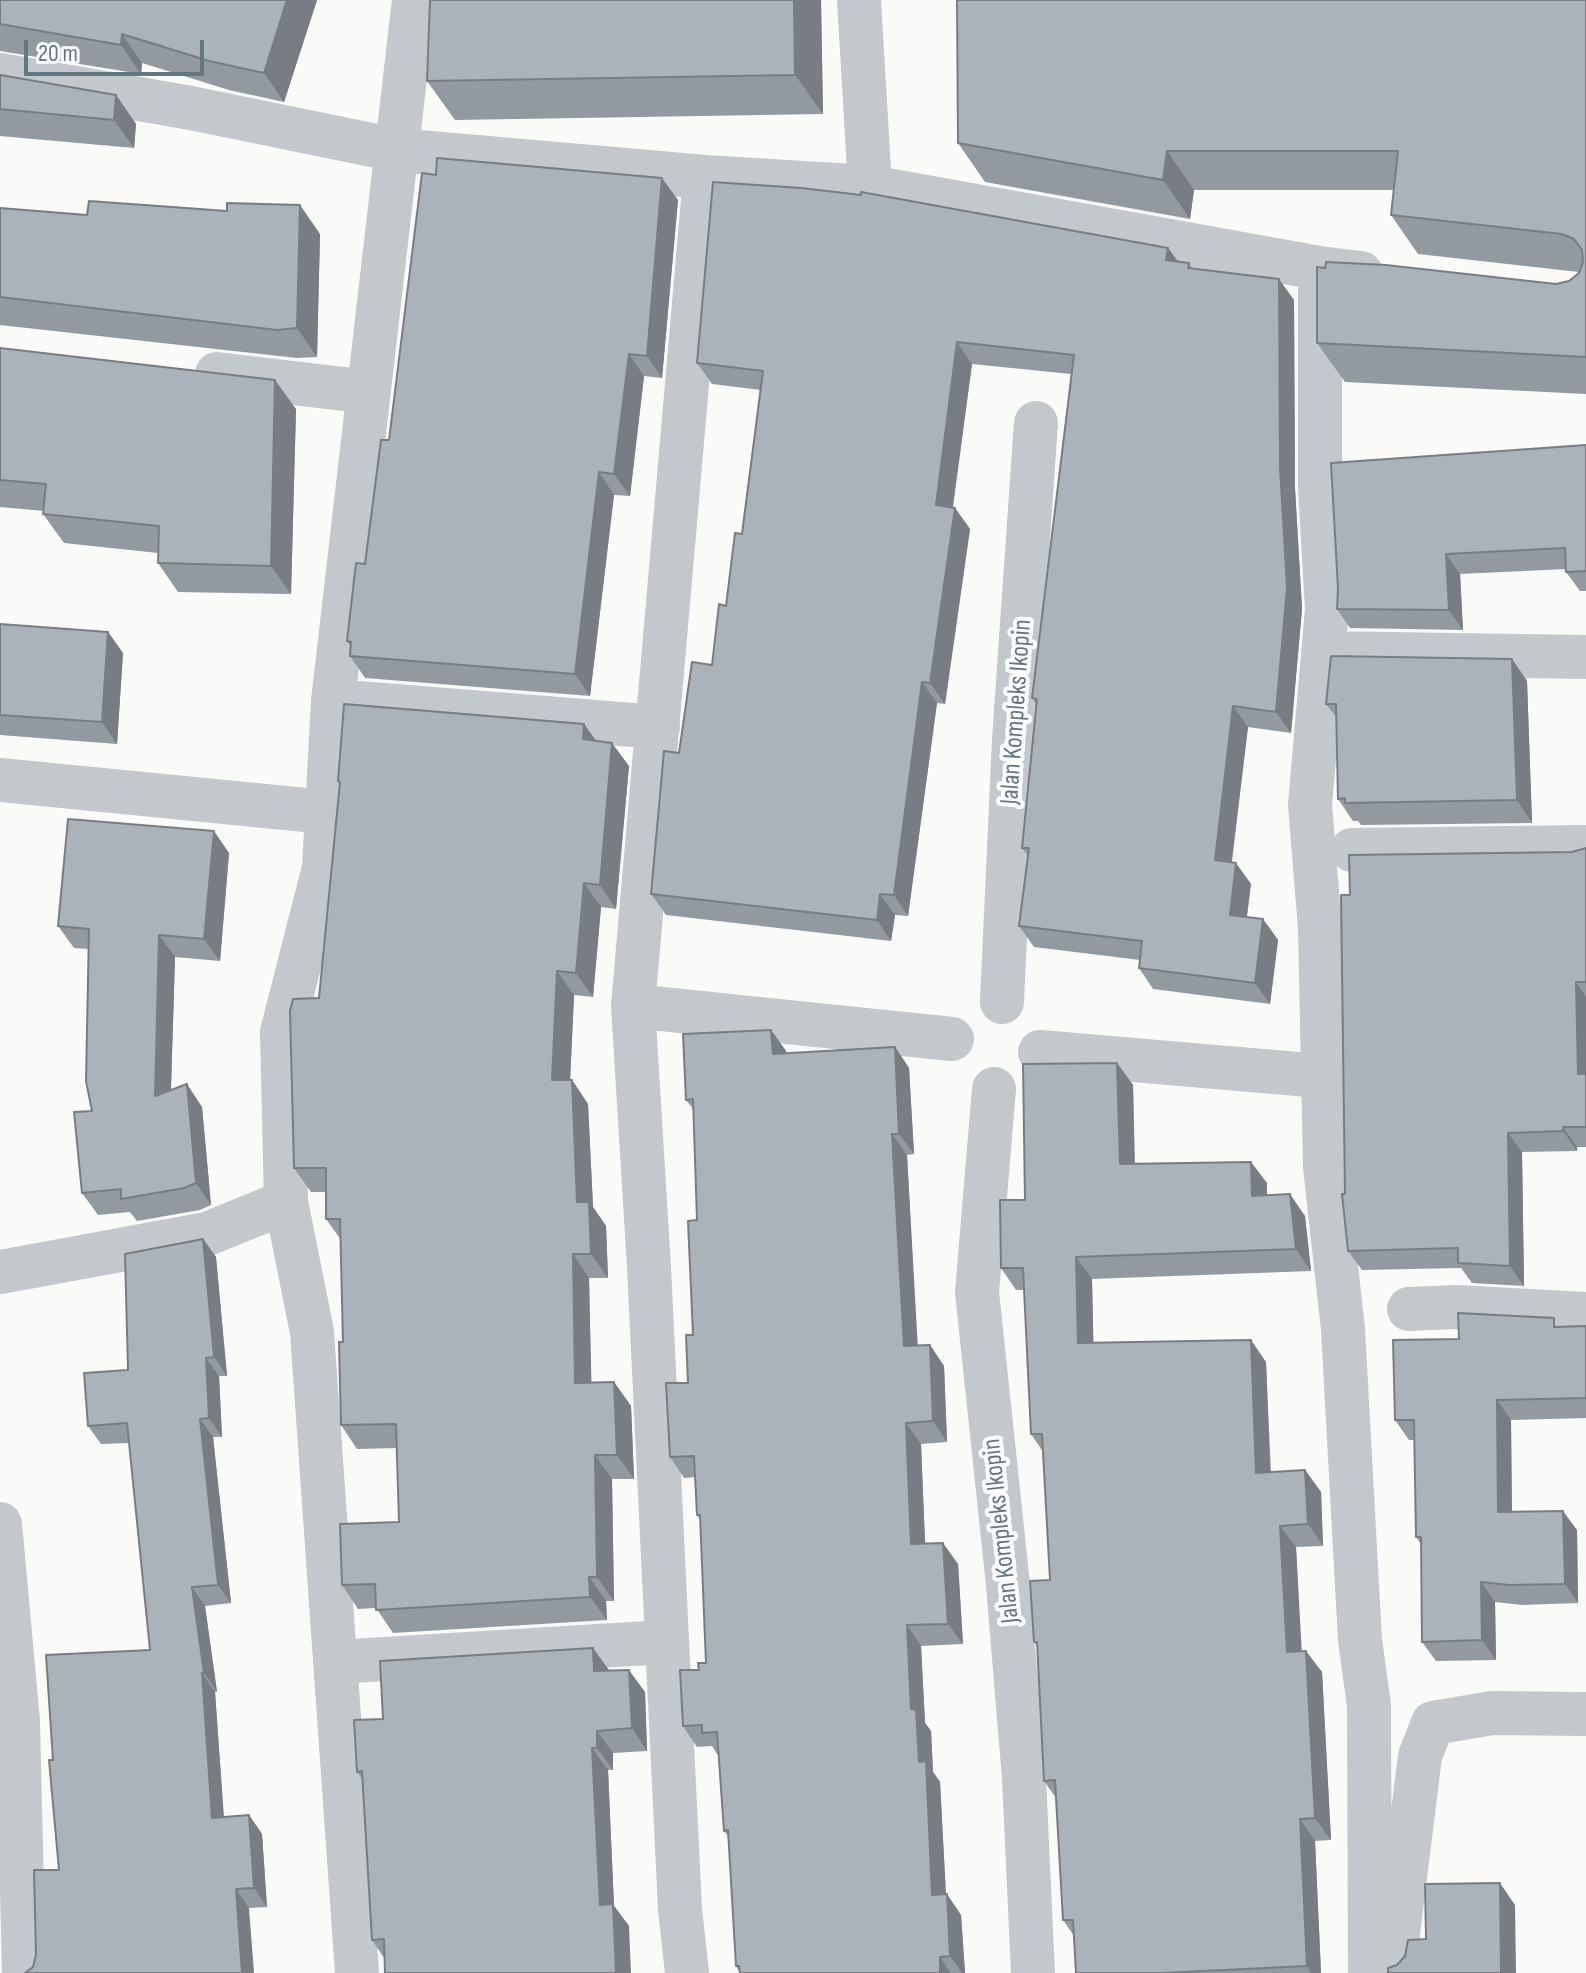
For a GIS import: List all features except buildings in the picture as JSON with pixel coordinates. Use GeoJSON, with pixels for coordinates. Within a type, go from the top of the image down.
{"type":"FeatureCollection","features":[{"type":"Feature","properties":{"kind":"street"},"geometry":{"type":"LineString","coordinates":[[357,1973],[312,1332],[286,1202],[282,1032],[324,868],[333,701],[414,0]]}},
{"type":"Feature","properties":{"kind":"street"},"geometry":{"type":"LineString","coordinates":[[859,0],[870,187]]}},
{"type":"Feature","properties":{"kind":"street"},"geometry":{"type":"LineString","coordinates":[[0,75],[191,108],[396,150],[705,177],[870,187],[1319,268],[1397,277]]}},
{"type":"Feature","properties":{"kind":"street"},"geometry":{"type":"LineString","coordinates":[[687,1973],[680,1909],[665,1642],[649,1267],[633,1006],[705,177]]}},
{"type":"Feature","properties":{"kind":"street"},"geometry":{"type":"LineString","coordinates":[[1319,268],[1320,488],[1327,609],[1310,805],[1320,928],[1325,1167],[1343,1329],[1360,1640],[1369,1706],[1370,1973]]}},
{"type":"Feature","properties":{"kind":"street"},"geometry":{"type":"LineString","coordinates":[[185,371],[369,392]]}},
{"type":"Feature","properties":{"kind":"street","name":"Jalan Kompleks Ikopin"},"geometry":{"type":"LineString","coordinates":[[1002,1002],[1014,739],[1036,423]]}},
{"type":"Feature","properties":{"kind":"street"},"geometry":{"type":"LineString","coordinates":[[1324,653],[1586,657]]}},
{"type":"Feature","properties":{"kind":"street"},"geometry":{"type":"LineString","coordinates":[[333,701],[658,727]]}},
{"type":"Feature","properties":{"kind":"street"},"geometry":{"type":"LineString","coordinates":[[0,780],[326,812]]}},
{"type":"Feature","properties":{"kind":"street"},"geometry":{"type":"LineString","coordinates":[[1352,850],[1586,847]]}},
{"type":"Feature","properties":{"kind":"street"},"geometry":{"type":"LineString","coordinates":[[1002,1002],[1023,1010],[1038,1029],[1040,1052],[1035,1067],[1024,1079],[1010,1087],[994,1089],[976,1084],[963,1073],[954,1057],[952,1039],[958,1023],[969,1011],[985,1003],[1002,1002]]}},
{"type":"Feature","properties":{"kind":"street"},"geometry":{"type":"LineString","coordinates":[[633,1006],[952,1039]]}},
{"type":"Feature","properties":{"kind":"street"},"geometry":{"type":"LineString","coordinates":[[1040,1052],[1321,1076]]}},
{"type":"Feature","properties":{"kind":"street","name":"Jalan Kompleks Ikopin"},"geometry":{"type":"LineString","coordinates":[[994,1089],[977,1292],[1008,1585],[1024,1778],[1033,1973]]}},
{"type":"Feature","properties":{"kind":"street"},"geometry":{"type":"LineString","coordinates":[[0,1272],[207,1234],[286,1202]]}},
{"type":"Feature","properties":{"kind":"street"},"geometry":{"type":"LineString","coordinates":[[1409,1309],[1456,1307],[1586,1314]]}},
{"type":"Feature","properties":{"kind":"street"},"geometry":{"type":"LineString","coordinates":[[0,1524],[18,1722],[24,1973]]}},
{"type":"Feature","properties":{"kind":"street"},"geometry":{"type":"LineString","coordinates":[[335,1662],[665,1642]]}},
{"type":"Feature","properties":{"kind":"street"},"geometry":{"type":"LineString","coordinates":[[1399,1973],[1398,1933],[1420,1756],[1433,1723],[1492,1713],[1586,1714]]}}]}
